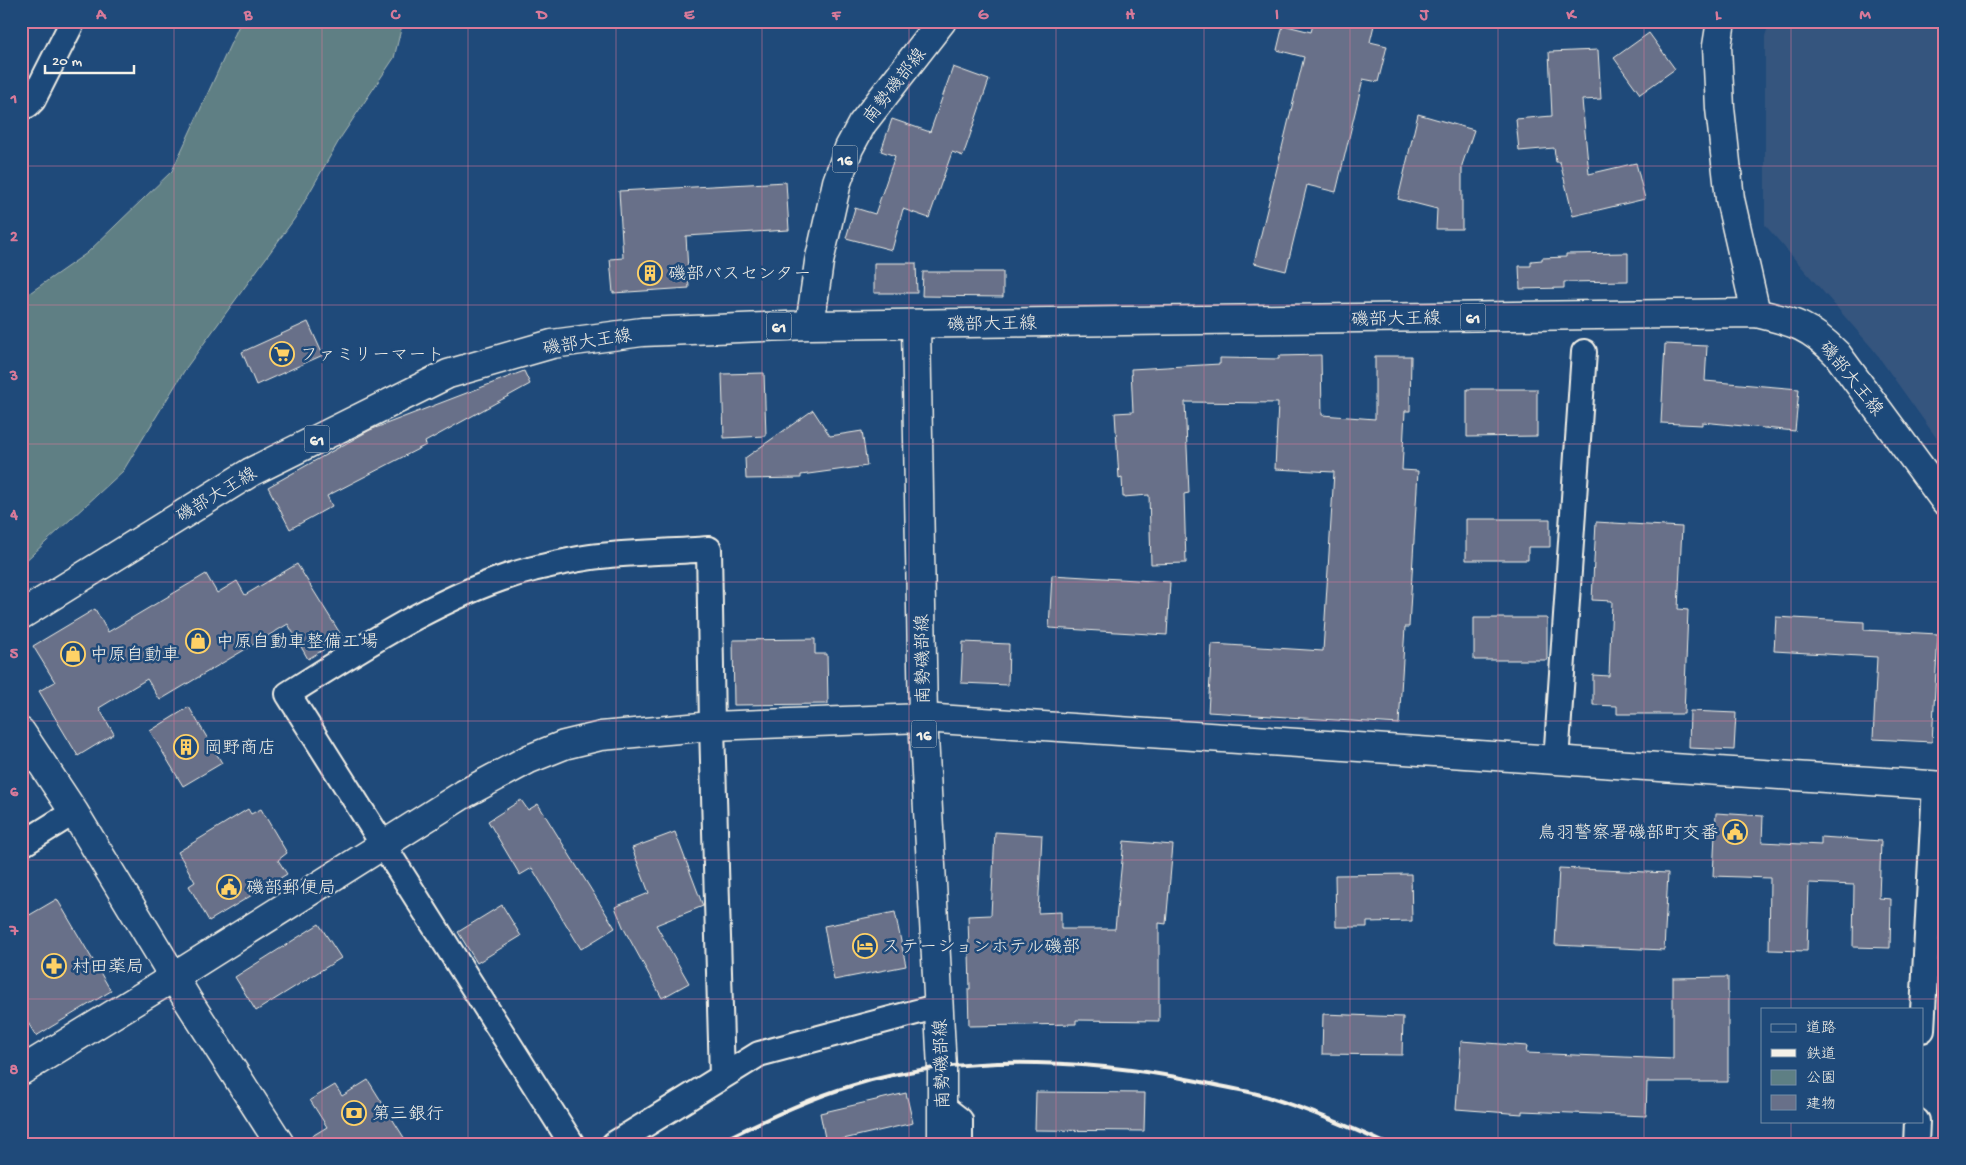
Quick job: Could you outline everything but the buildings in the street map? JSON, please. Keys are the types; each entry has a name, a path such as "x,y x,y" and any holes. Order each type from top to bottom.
{"main road":[{"name":"南勢磯部線","path":"810,325 819,262 837,182 849,148 862,124 942,21"},
{"path":"1720,21 1717,46 1720,108 1730,199 1756,313"},
{"name":"磯部大王線","path":"21,615 251,472 448,374 552,344 642,332 810,325 1756,313 1799,325 1811,331 1825,342 1837,354 1945,500"},
{"name":"南勢磯部線","path":"916,324 923,718 942,1068 942,1144"},
{"path":"21,1071 464,794 529,759 564,745 601,736 712,726 923,718 1940,785"},
{"path":"21,732 74,812 174,977 280,1144"}],"street":[{"path":"21,102 28,105 33,100 74,21"},
{"path":"1556,761 1584,352"},
{"path":"572,1144 382,846 288,694 360,649 476,588 532,569 599,556 709,550 722,1076"},
{"path":"1924,1008 1940,785"},
{"path":"21,845 74,812"},
{"path":"614,1144 759,1054 939,1006"},
{"path":"942,1106 960,1120 960,1144"},
{"path":"1916,1144 1918,1122"}],"shaded area":[{"path":"1770,21 1945,21 1945,450 1873,349 1765,225 1765,36"}],"green space":[{"path":"241,21 403,21 394,58 341,137 295,218 186,368 123,471 21,565 21,299 87,253 172,171"}],"railway":[{"path":"715,1144 801,1104 854,1085 897,1074 943,1067 1037,1063 1131,1070 1250,1092 1313,1113 1387,1144"}],"place":[{"name":"磯部バスセンター","path":"650,273"},
{"name":"ファミリーマート","path":"282,354"},
{"name":"中原自動車整備工場","path":"198,641"},
{"name":"中原自動車","path":"73,654"},
{"name":"岡野商店","path":"186,747"},
{"name":"鳥羽警察署磯部町交番","path":"1735,832"},
{"name":"磯部郵便局","path":"229,887"},
{"name":"ステーションホテル磯部","path":"865,946"},
{"name":"村田薬局","path":"54,966"},
{"name":"第三銀行","path":"354,1113"}]}
